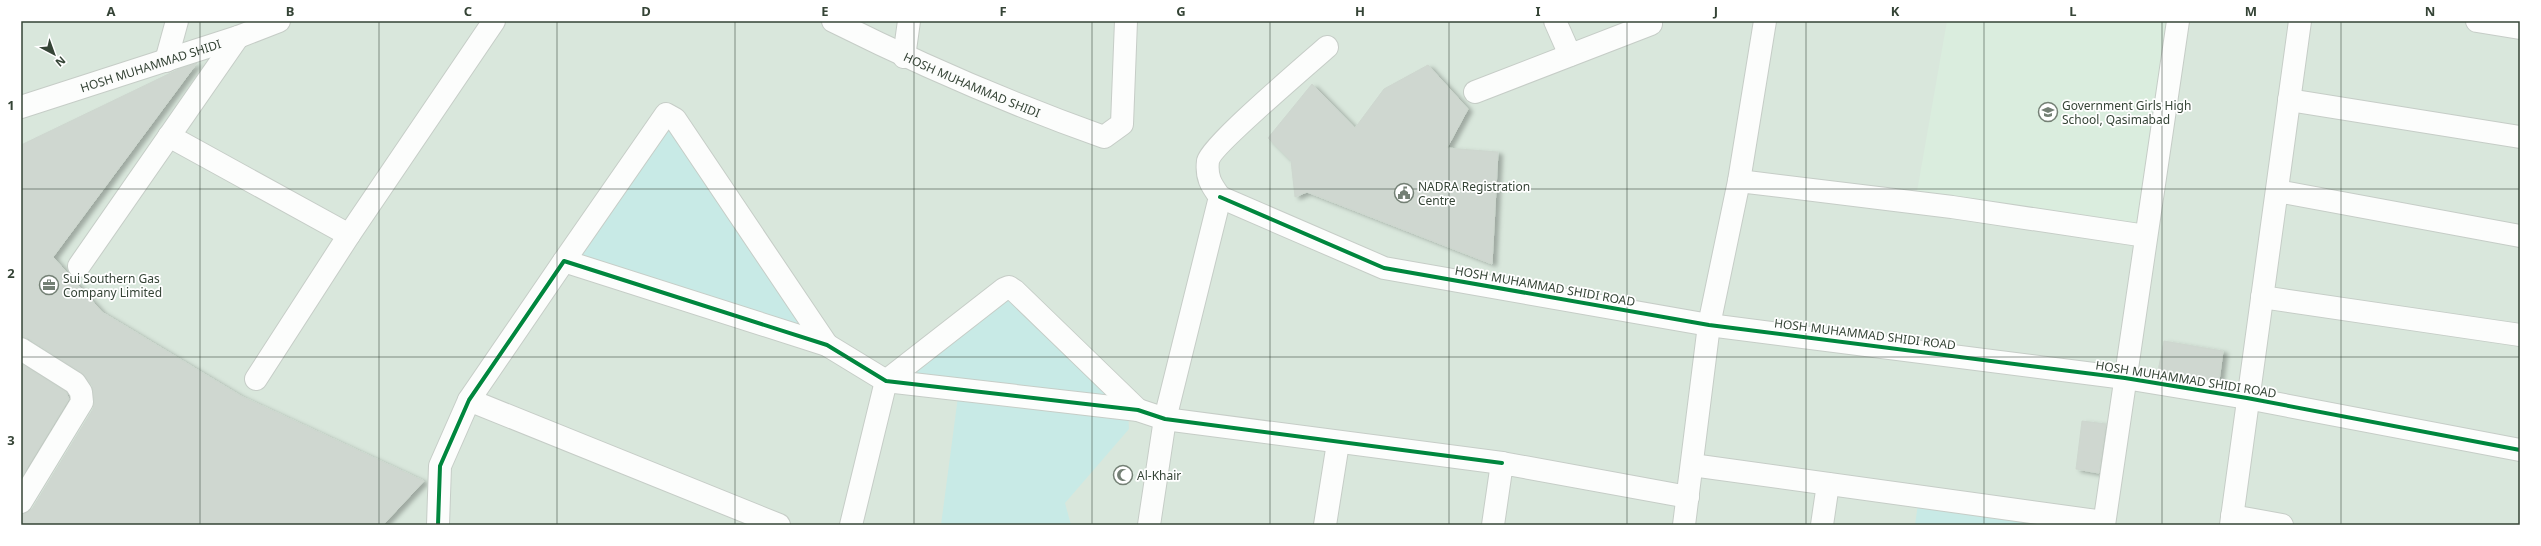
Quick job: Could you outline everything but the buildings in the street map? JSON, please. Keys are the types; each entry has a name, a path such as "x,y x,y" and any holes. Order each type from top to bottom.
{"street":[{"path":"166,61 177,21"},
{"name":"HOSH MUHAMMAD SHIDI","path":"21,107 238,37 278,21"},
{"path":"256,379 349,235 494,21"},
{"name":"HOSH MUHAMMAD SHIDI","path":"833,21 904,57 1036,113 1104,137 1113,132 1122,124 1126,21"},
{"path":"904,57 909,21"},
{"path":"1555,21 1570,55"},
{"path":"1684,525 1709,325 1739,181 1765,21"},
{"path":"1692,465 2104,524 2178,21"},
{"path":"2282,525 2232,521 2300,21"},
{"path":"2477,21 2516,25"},
{"path":"1476,92 1651,24"},
{"path":"79,266 238,37"},
{"path":"1149,525 1165,419 1220,197 1208,180 1208,160 1233,131 1327,48"},
{"path":"2289,100 2520,137"},
{"path":"438,525 440,466 469,400 666,114 675,119 827,345"},
{"path":"169,136 349,235"},
{"path":"1739,181 1952,207 2146,236"},
{"path":"2277,191 2520,236"},
{"name":"HOSH MUHAMMAD SHIDI ROAD","path":"1220,197 1384,268 1709,325 2125,378 2248,398 2520,450"},
{"path":"564,261 827,345 886,380 1138,410 1165,419 1338,443 1502,463 1688,497"},
{"path":"851,525 886,380 1004,289 1009,287 1138,410"},
{"path":"2262,297 2520,335"},
{"path":"21,349 75,383 81,392 82,402 21,502"},
{"path":"469,400 779,525"},
{"path":"1325,525 1338,443"},
{"path":"1493,525 1502,463"},
{"path":"1822,525 1828,484"}],"shaded area":[{"path":"21,21 2520,21 2520,525 21,525"},
{"name":"Government Girls High School, Qasimabad","path":"1947,21 2178,21 2146,236 1915,203"},
{"path":"666,114 827,345 564,261"},
{"path":"1004,289 1128,409 1129,429 1065,503 1071,525 941,525 959,389 886,381"},
{"path":"1919,497 2104,525 1915,525"}],"cycle path":[{"path":"1220,197 1384,268 1709,325 2125,378 2247,398 2520,450"},
{"path":"438,525 440,466 469,400 564,261 827,345 886,381 1138,410 1165,419 1502,463"}],"place":[{"name":"Government Girls High School, Qasimabad","path":"2048,112"},
{"name":"NADRA Registration Centre","path":"1404,193"},
{"name":"Sui Southern Gas Company Limited","path":"49,285"},
{"name":"Al-Khair","path":"1123,475"}]}
